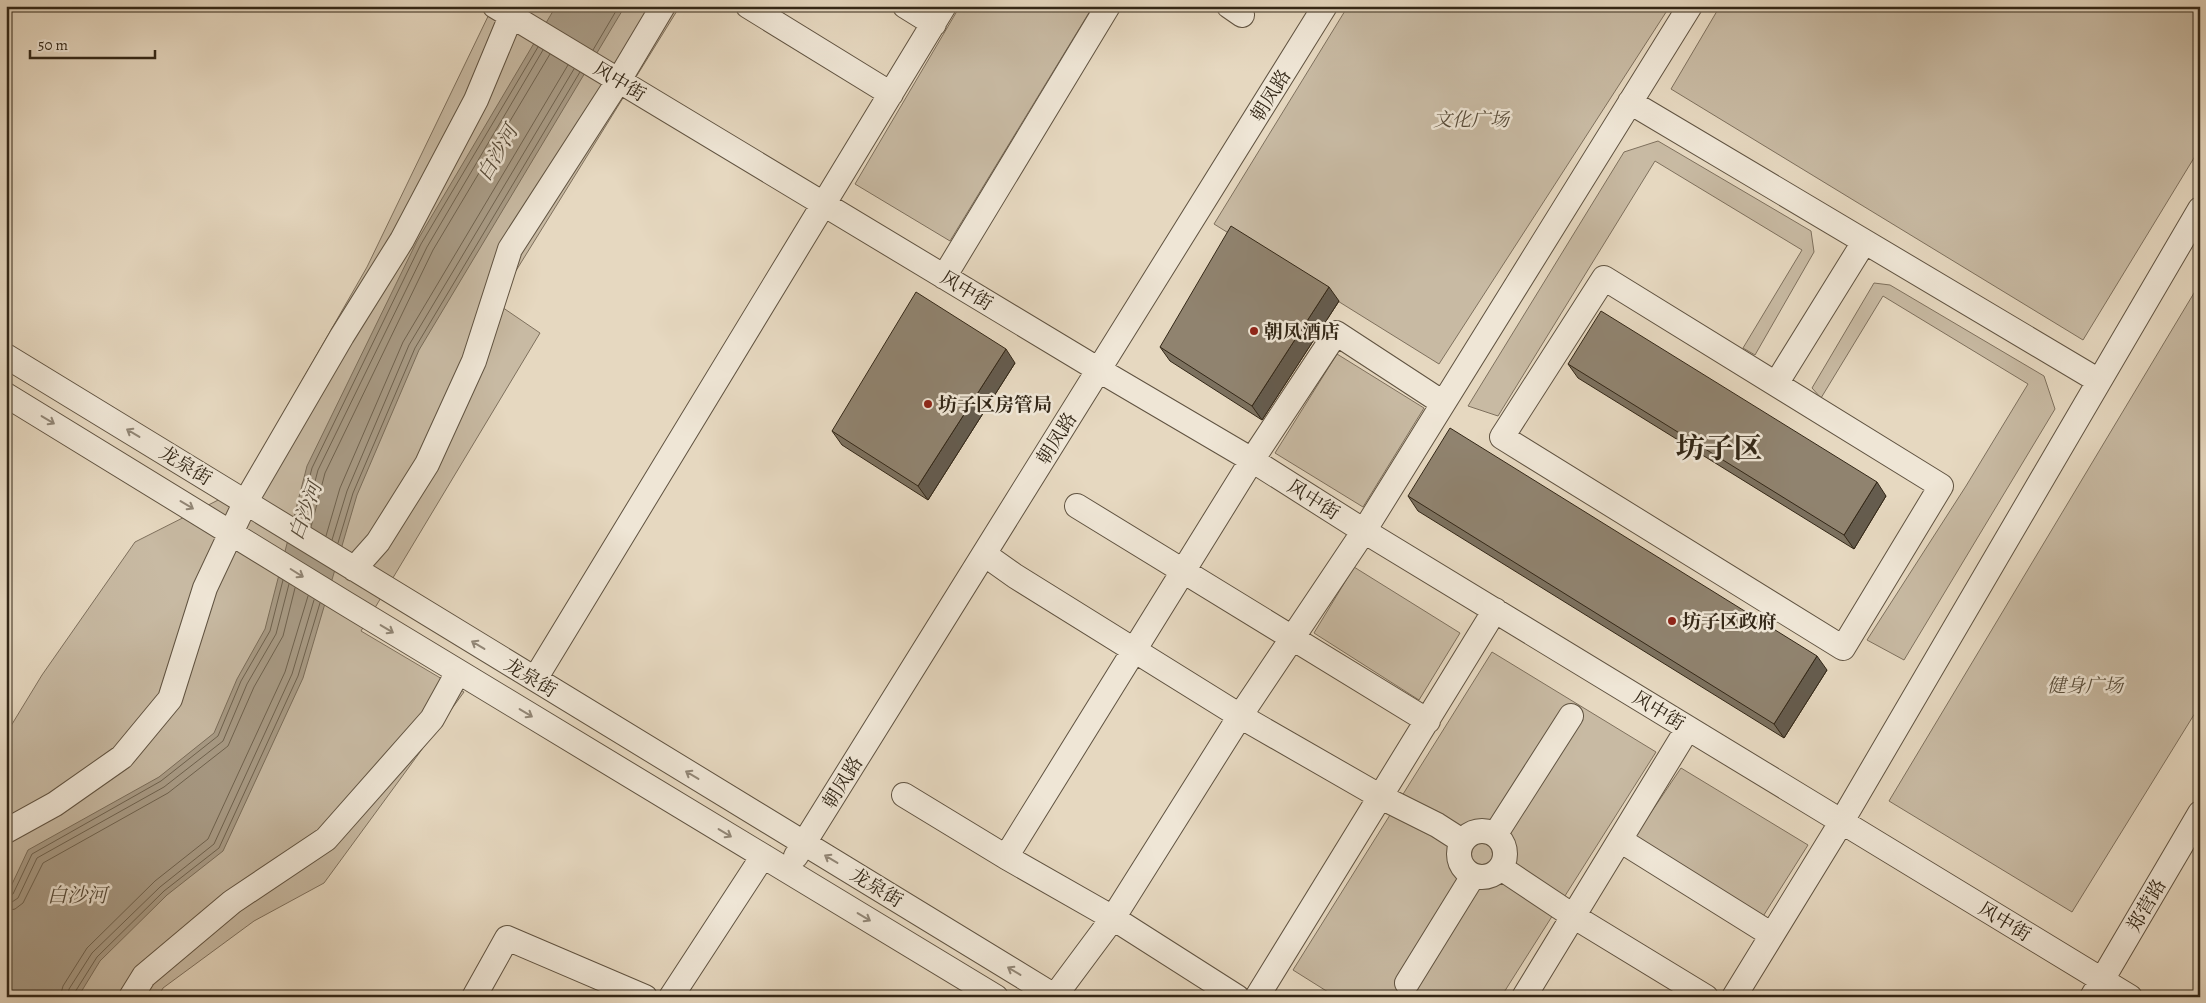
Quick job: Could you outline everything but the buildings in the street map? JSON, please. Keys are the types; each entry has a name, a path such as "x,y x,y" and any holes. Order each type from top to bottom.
{"street":[{"path":"353,568 378,542 427,464 474,361 510,249 663,6"},
{"path":"748,6 892,94"},
{"path":"535,679 939,15 905,6"},
{"path":"944,277 1108,6"},
{"name":"朝凤路","path":"787,871 1325,6"},
{"path":"1055,996 1113,918 1240,716 1364,531 1690,6"},
{"path":"6,831 55,804 122,756 170,699 205,588 231,532 255,507 342,336 402,240 476,100 510,12"},
{"name":"风中街","path":"510,12 944,277 1252,460 1364,531 1842,821 2097,988 2130,997"},
{"path":"1630,102 2099,382"},
{"path":"1734,997 1842,821 2200,209"},
{"path":"1776,384 1864,242"},
{"path":"1604,278 1776,384 1941,486 1843,648 1502,437 1604,278"},
{"path":"1006,856 1252,460 1336,333 1443,403"},
{"name":"龙泉街","path":"6,356 1055,996"},
{"name":"龙泉街","path":"6,395 458,672 996,997"},
{"path":"1078,506 1428,721"},
{"path":"984,554 1015,576 1240,716 1381,797 1437,825 1462,841"},
{"path":"1257,997 1495,610"},
{"path":"131,997 144,976 232,902 326,839 432,719 458,672"},
{"path":"1495,835 1571,716"},
{"path":"1524,997 1688,728"},
{"path":"904,794 1113,918 1238,997"},
{"name":"郑营路","path":"2097,988 2200,812"},
{"path":"1474,832 1488,832 1495,835 1504,847 1505,854 1501,868 1488,877 1473,876 1467,872 1459,861 1458,854 1462,841 1474,832"},
{"path":"1620,840 1772,935"},
{"path":"671,997 764,856"},
{"path":"1501,868 1573,916 1706,997"},
{"path":"1407,983 1473,876"},
{"path":"474,997 506,938 645,997"}],"green space":[{"path":"493,6 680,6 496,303 540,333 361,631 464,692 324,883 254,921 163,988 158,997 6,997 6,734 42,675 135,542 240,489 367,267"},
{"path":"960,6 1093,6 950,241 855,184"},
{"name":"文化广场","path":"1348,6 1670,6 1439,364 1214,224"},
{"path":"1720,6 2200,6 2200,148 2083,340 1671,89"},
{"path":"1658,141 1811,231 1814,252 1755,355 1743,348 1802,250 1655,161 1498,416 1468,406 1624,152"},
{"path":"1874,283 1890,285 2044,376 2055,409 1904,660 1867,640 1966,486 2028,384 1883,296 1821,398 1812,388"},
{"name":"健身广场","path":"2200,283 2200,705 2072,912 1889,801"},
{"path":"1337,354 1424,408 1363,507 1275,453"},
{"path":"1354,567 1460,633 1419,700 1314,633"},
{"path":"1492,652 1656,752 1501,997 1336,997 1293,970"},
{"path":"1681,768 1808,845 1762,918 1633,839"}],"water":[{"name":"白沙河","path":"556,6 625,6 419,350 357,495 303,678 223,851 167,895 100,961 78,997 6,997 6,897 28,850 159,777 214,733 237,679 265,629 307,466 417,241"}],"place":[{"name":"朝凤酒店","path":"1254,331"},
{"name":"坊子区房管局","path":"928,404"},
{"name":"坊子区政府","path":"1672,621"}],"district":[{"name":"坊子区","path":"1719,448"}]}
